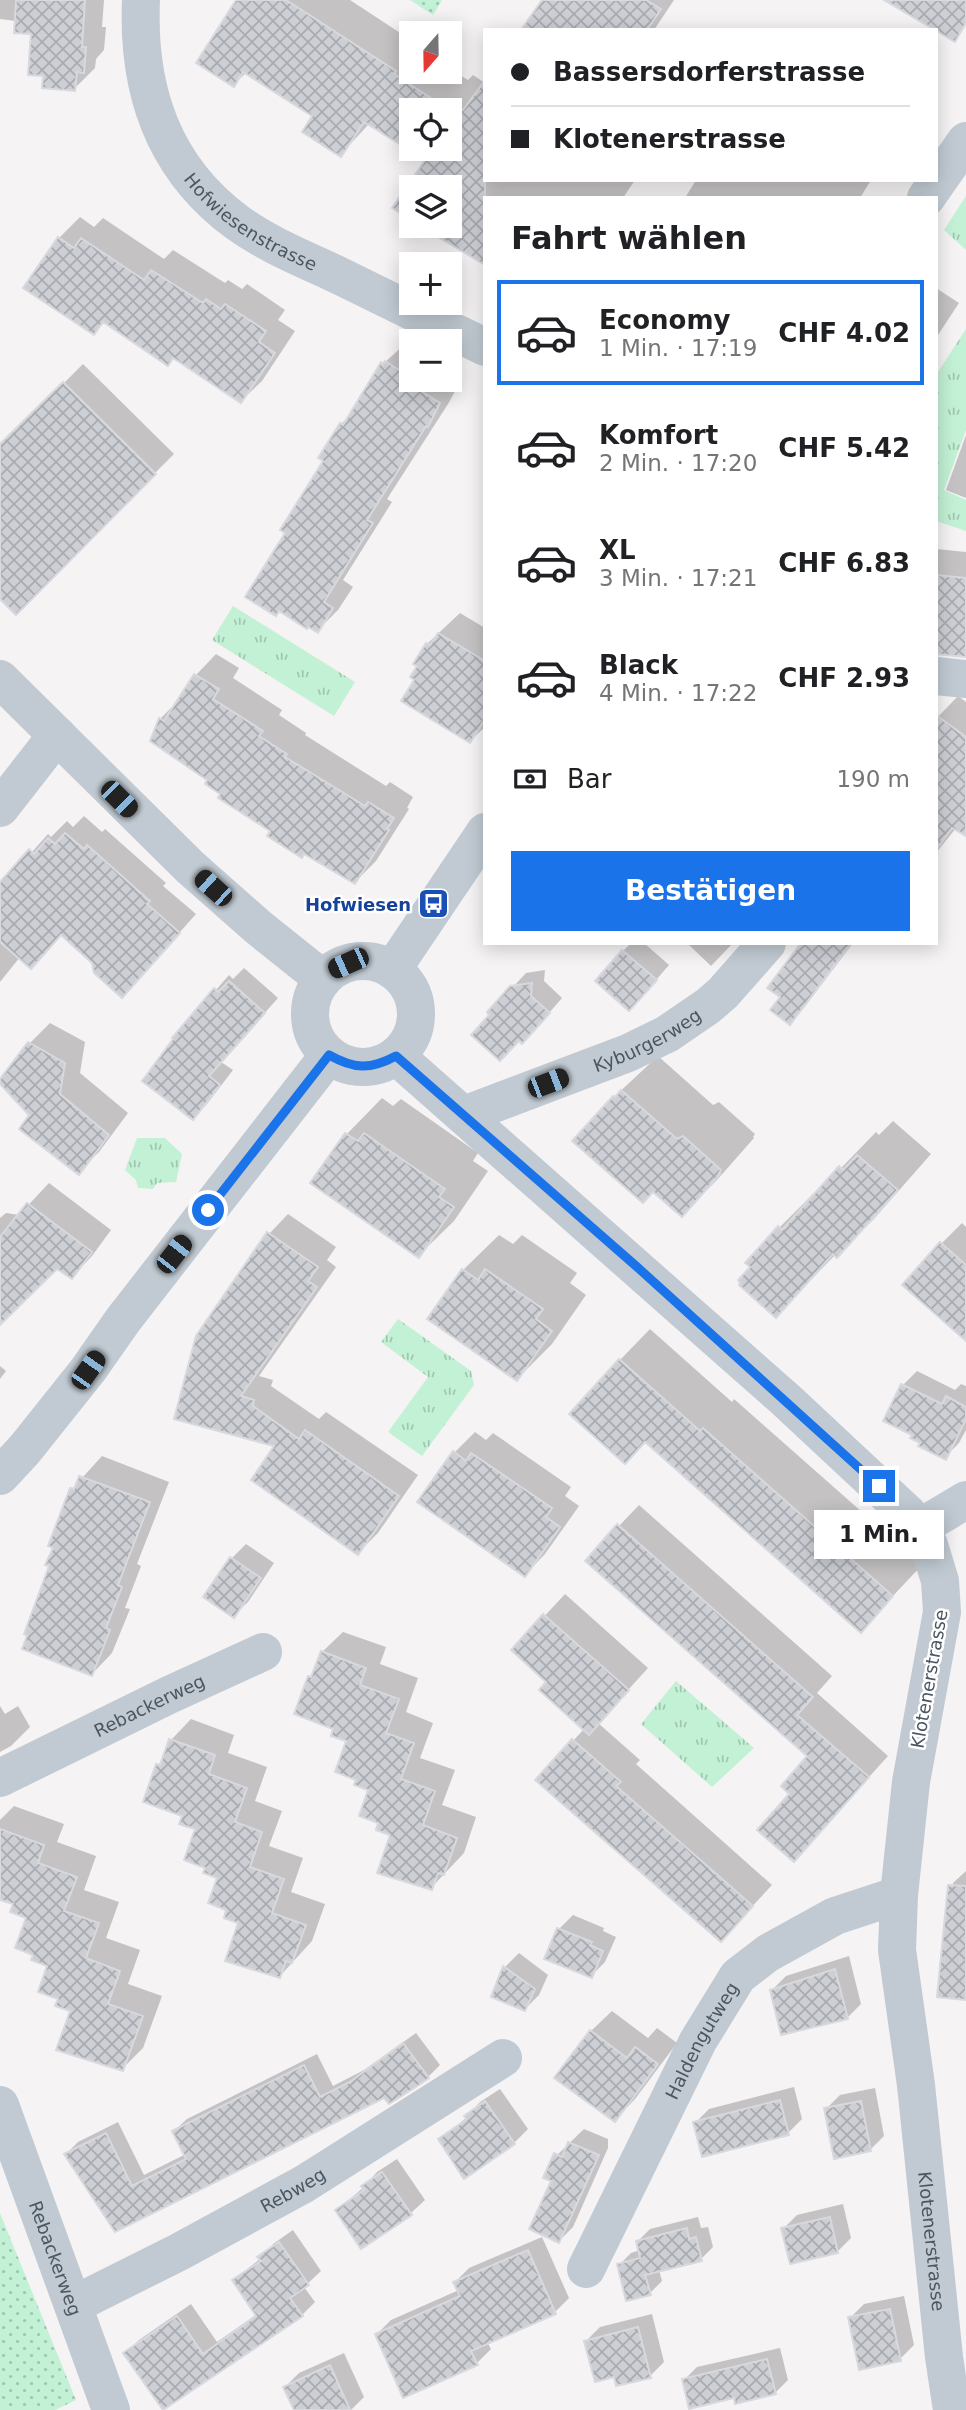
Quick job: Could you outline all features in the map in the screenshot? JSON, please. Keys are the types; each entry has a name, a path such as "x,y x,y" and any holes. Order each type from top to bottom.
{"street":[{"name":"Hofwiesenstrasse","path":"141,0 143,72 157,118 183,166 215,204 238,223 274,245 483,346"},
{"path":"938,181 966,141"},
{"path":"0,679 190,867 323,979"},
{"path":"0,808 57,735"},
{"path":"392,970 483,835"},
{"name":"Kyburgerweg","path":"464,1115 628,1053 667,1034 723,993 764,945"},
{"path":"356,962 378,963 392,970 404,980 413,995 416,1011 414,1028 407,1043 396,1056 380,1064 362,1067 345,1064 329,1055 318,1042 311,1027 310,1010 314,993 323,979 334,969 356,962"},
{"path":"0,1476 88,1370 123,1320 329,1055"},
{"name":"Klotenerstrasse","path":"396,1056 786,1400 895,1501 919,1528 929,1545 939,1576 942,1612 911,1782 899,1895 897,1950 916,2085 944,2357 952,2410"},
{"path":"919,1528 966,1500"},
{"name":"Rebackerweg","path":"0,1778 169,1695 263,1653"},
{"name":"Haldengutweg","path":"586,2269 698,2041 738,1976 768,1953 835,1916 899,1895"},
{"name":"Rebweg","path":"73,2305 183,2250 304,2184 503,2058"},
{"name":"Rebackerweg","path":"0,2105 111,2410"}],"green space":[{"path":"410,0 442,0 433,15"},
{"path":"966,196 966,250 944,230"},
{"path":"966,329 966,430 944,490 966,500 966,531 938,522 938,372"},
{"path":"233,606 355,682 334,716 212,640"},
{"path":"137,1138 165,1138 182,1154 176,1182 157,1183 153,1189 138,1188 136,1180 125,1170"},
{"path":"398,1319 471,1371 474,1385 422,1456 388,1432 428,1377 381,1342"},
{"path":"676,1681 754,1748 712,1787 641,1724"},
{"path":"0,2213 76,2400 55,2410 0,2410"}],"building":[{"path":"16,0 85,0 82,47 86,47 84,73 77,72 75,91 42,88 43,76 28,75 31,34 14,33"},
{"path":"236,0 286,0 396,71 394,74 399,77 399,84 409,84 431,98 399,98 399,144 364,122 341,157 302,132 312,116 243,72 234,87 196,63"},
{"path":"542,0 646,0 661,9 648,28 522,28"},
{"path":"884,0 966,0 966,23 955,42 938,32 938,28 931,28"},
{"path":"483,83 483,264 440,238 462,238 462,175 415,175 424,161 462,161 462,109"},
{"path":"399,198 399,212 392,208"},
{"path":"58,237 74,248 81,238 144,280 151,270 203,303 206,299 221,309 225,304 266,331 259,342 275,353 241,403 173,358 168,366 103,322 94,335 23,288"},
{"path":"385,361 399,370 399,392 423,392 440,403 428,427 426,426 367,520 373,523 324,602 333,608 318,633 279,611 276,616 245,597 285,533 280,530 323,461 318,458 340,423 343,425 381,362 383,364"},
{"path":"63,382 156,474 16,615 0,599 0,444"},
{"path":"938,575 966,578 966,657 938,654"},
{"path":"438,633 483,660 483,722 470,743 401,701 414,680 410,677 417,666 413,664 426,643 430,645"},
{"path":"194,674 219,689 213,699 263,731 259,736 287,754 285,757 365,806 368,802 394,818 355,884 304,854 302,858 267,836 270,831 218,798 220,794 205,784 207,780 150,741 159,718 164,721"},
{"path":"938,716 966,737 966,836 952,828 938,847"},
{"path":"65,833 84,849 87,845 150,901 147,904 180,933 122,998 94,973 92,963 61,935 31,969 0,942 0,882 29,849 34,854 48,838 55,844"},
{"path":"799,945 850,945 790,1025 770,1010 780,997 767,988"},
{"path":"622,950 657,980 629,1011 595,981"},
{"path":"229,981 265,1013 209,1076 220,1085 193,1120 142,1081 172,1038 214,988 218,992"},
{"path":"532,983 531,996 550,1013 522,1044 519,1041 500,1061 471,1035 510,986"},
{"path":"28,1042 65,1063 60,1094 109,1135 79,1175 19,1129 29,1115 0,1084 0,1079"},
{"path":"621,1090 677,1139 683,1136 721,1170 682,1217 653,1192 643,1203 572,1141"},
{"path":"345,1133 358,1141 364,1133 445,1189 439,1197 454,1207 419,1258 310,1183"},
{"path":"857,1155 898,1190 837,1258 833,1254 776,1318 739,1285 738,1280 750,1267 745,1263 778,1226 782,1230 839,1166 843,1170"},
{"path":"27,1203 92,1252 72,1279 57,1269 0,1325 0,1237"},
{"path":"267,1232 318,1267 308,1281 317,1287 241,1396 254,1400 253,1406 299,1439 305,1430 399,1496 358,1555 251,1480 274,1446 174,1419 196,1336"},
{"path":"940,1242 966,1265 966,1341 902,1285"},
{"path":"462,1269 478,1280 485,1269 543,1309 536,1319 552,1331 517,1381 427,1319"},
{"path":"619,1359 700,1431 703,1428 893,1596 861,1633 645,1442 625,1464 569,1414"},
{"path":"901,1384 942,1404 946,1396 966,1407 966,1419 946,1460 918,1446 920,1443 910,1438 912,1435 883,1421"},
{"path":"453,1451 466,1461 471,1453 552,1508 546,1517 560,1527 525,1577 417,1502"},
{"path":"79,1476 150,1502 118,1585 122,1587 106,1628 110,1630 92,1676 22,1649 27,1636 24,1634 49,1566 45,1565 53,1548 48,1546 70,1488 74,1489"},
{"path":"617,1524 813,1697 797,1715 869,1777 794,1862 757,1830 789,1794 781,1786 807,1756 585,1561"},
{"path":"230,1557 261,1578 234,1618 203,1597"},
{"path":"543,1614 629,1690 589,1735 539,1690 546,1682 511,1650"},
{"path":"321,1651 366,1668 360,1685 399,1699 386,1733 414,1743 401,1779 435,1791 423,1825 457,1838 444,1875 438,1873 432,1890 377,1873 390,1835 376,1830 378,1823 359,1816 368,1790 354,1785 356,1780 335,1772 346,1741 331,1736 333,1729 294,1714 308,1676 311,1677"},
{"path":"169,1739 215,1755 209,1774 247,1788 235,1822 262,1832 250,1867 284,1879 272,1913 306,1925 292,1963 286,1961 280,1978 225,1961 238,1923 224,1918 226,1910 208,1903 217,1878 203,1873 205,1868 184,1860 195,1829 179,1824 182,1816 143,1802 156,1764 160,1765"},
{"path":"572,1739 621,1782 616,1786 753,1906 721,1942 535,1780"},
{"path":"0,1829 44,1845 38,1863 77,1877 64,1911 99,1923 86,1958 120,1971 108,2004 143,2016 123,2071 56,2050 70,2011 55,2006 58,1999 38,1992 47,1966 31,1960 33,1955 15,1948 26,1918 10,1912 13,1904 0,1900"},
{"path":"948,1885 966,1886 966,2000 937,1997"},
{"path":"557,1928 592,1942 590,1945 603,1951 592,1978 544,1959"},
{"path":"503,1966 535,1989 525,2011 491,1997"},
{"path":"835,1969 848,2019 781,2035 770,1990"},
{"path":"590,2030 627,2058 635,2047 658,2064 615,2122 554,2078"},
{"path":"403,2043 429,2078 419,2085 389,2104 384,2098 115,2232 64,2154 106,2133 132,2186 186,2159 172,2131 304,2065 320,2097 350,2082"},
{"path":"780,2100 789,2135 702,2157 693,2122"},
{"path":"485,2101 515,2144 464,2179 438,2139 467,2119 464,2116"},
{"path":"861,2101 871,2151 834,2159 824,2108"},
{"path":"568,2142 599,2155 559,2243 529,2229 551,2181 543,2178 554,2153 562,2157"},
{"path":"382,2172 412,2215 361,2249 335,2210 364,2190 361,2186"},
{"path":"830,2217 838,2253 790,2264 781,2228"},
{"path":"687,2228 689,2239 696,2237 702,2261 645,2275 651,2295 626,2301 617,2264 640,2258 636,2241"},
{"path":"279,2242 309,2285 290,2298 303,2316 163,2410 123,2353 177,2316 203,2354 256,2316 232,2280 261,2261 257,2257"},
{"path":"528,2250 556,2314 471,2351 478,2365 403,2398 375,2334 460,2296 453,2282"},
{"path":"890,2309 901,2361 859,2370 848,2317"},
{"path":"638,2327 651,2378 616,2386 614,2377 595,2382 584,2341"},
{"path":"767,2359 776,2394 735,2404 734,2398 689,2409 682,2379"},
{"path":"330,2365 350,2410 294,2410 283,2387"}],"place":[{"name":"Hofwiesen","path":"434,904"}],"route":[{"path":"208,1210 329,1055 345,1064 362,1067 380,1064 396,1056 636,1266 879,1486"}]}
